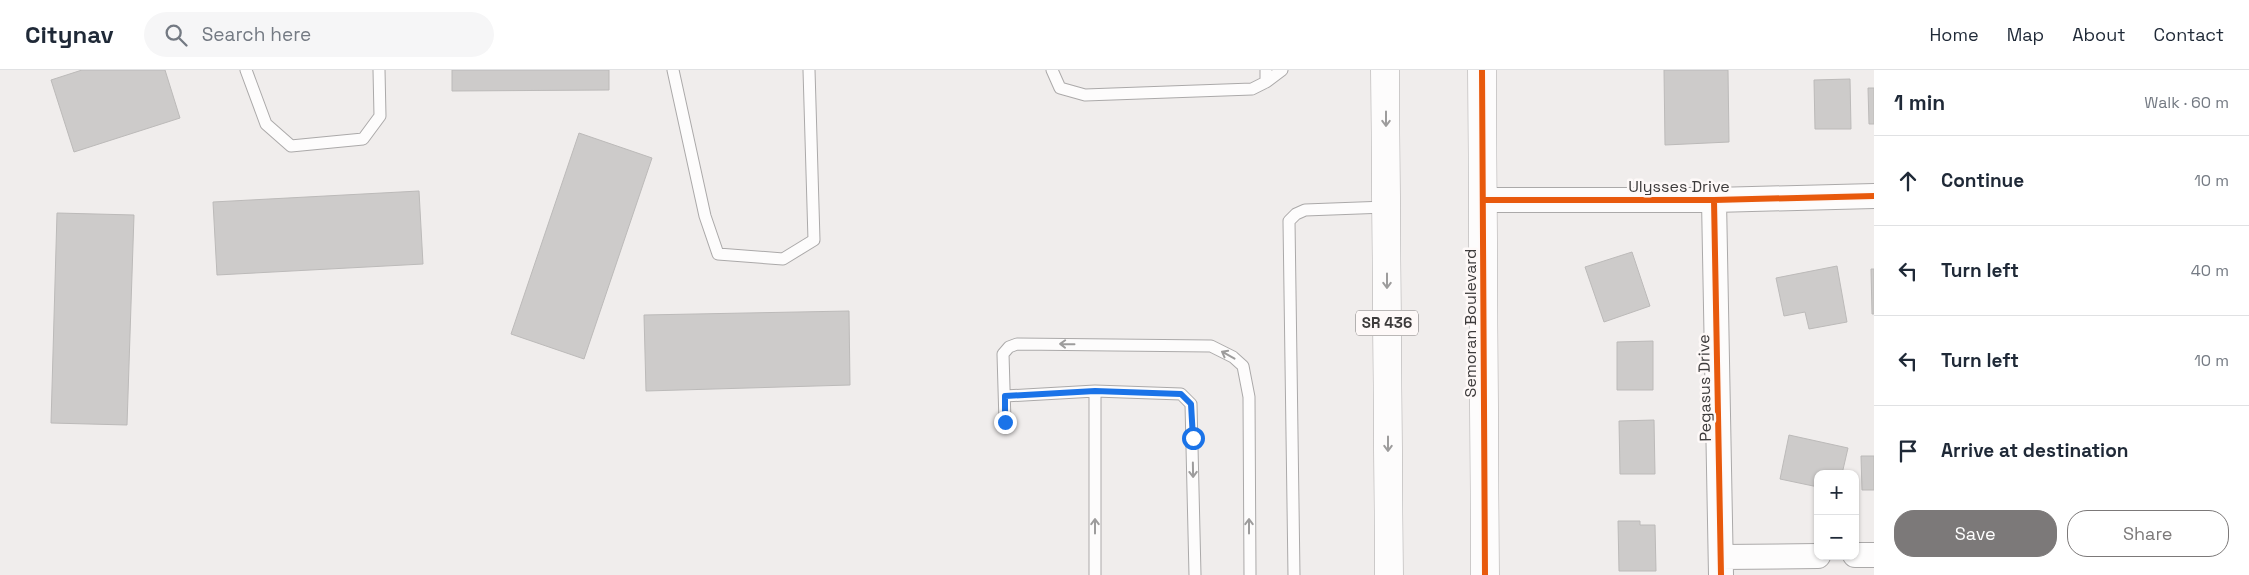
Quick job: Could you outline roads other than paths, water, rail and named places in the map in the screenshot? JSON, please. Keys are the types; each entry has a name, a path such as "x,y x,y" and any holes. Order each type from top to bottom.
{"main road":[{"name":"SR 436","path":"1386,70 1389,575"},
{"name":"Semoran Boulevard","path":"1482,70 1485,575"}],"street":[{"name":"Ulysses Drive","path":"1483,200 1714,200 1874,196"},
{"name":"Pegasus Drive","path":"1714,200 1721,566"},
{"path":"1859,555 1874,555"},
{"path":"1721,566 1814,556"}],"lane":[{"path":"246,70 266,124 291,146 363,139 380,116 379,70"},
{"path":"673,70 705,216 718,254 783,259 814,240 808,70"},
{"path":"1052,70 1060,88 1085,95 1252,89 1266,82 1282,70"},
{"path":"1266,70 1266,82"},
{"path":"1294,575 1289,221 1296,214 1305,210 1386,207"},
{"path":"1005,422 1003,354 1009,347 1017,344 1211,346 1233,357 1243,366 1249,397 1250,575"},
{"path":"1005,396 1095,391 1181,394 1191,404 1195,575"},
{"path":"1095,391 1095,575"}]}
